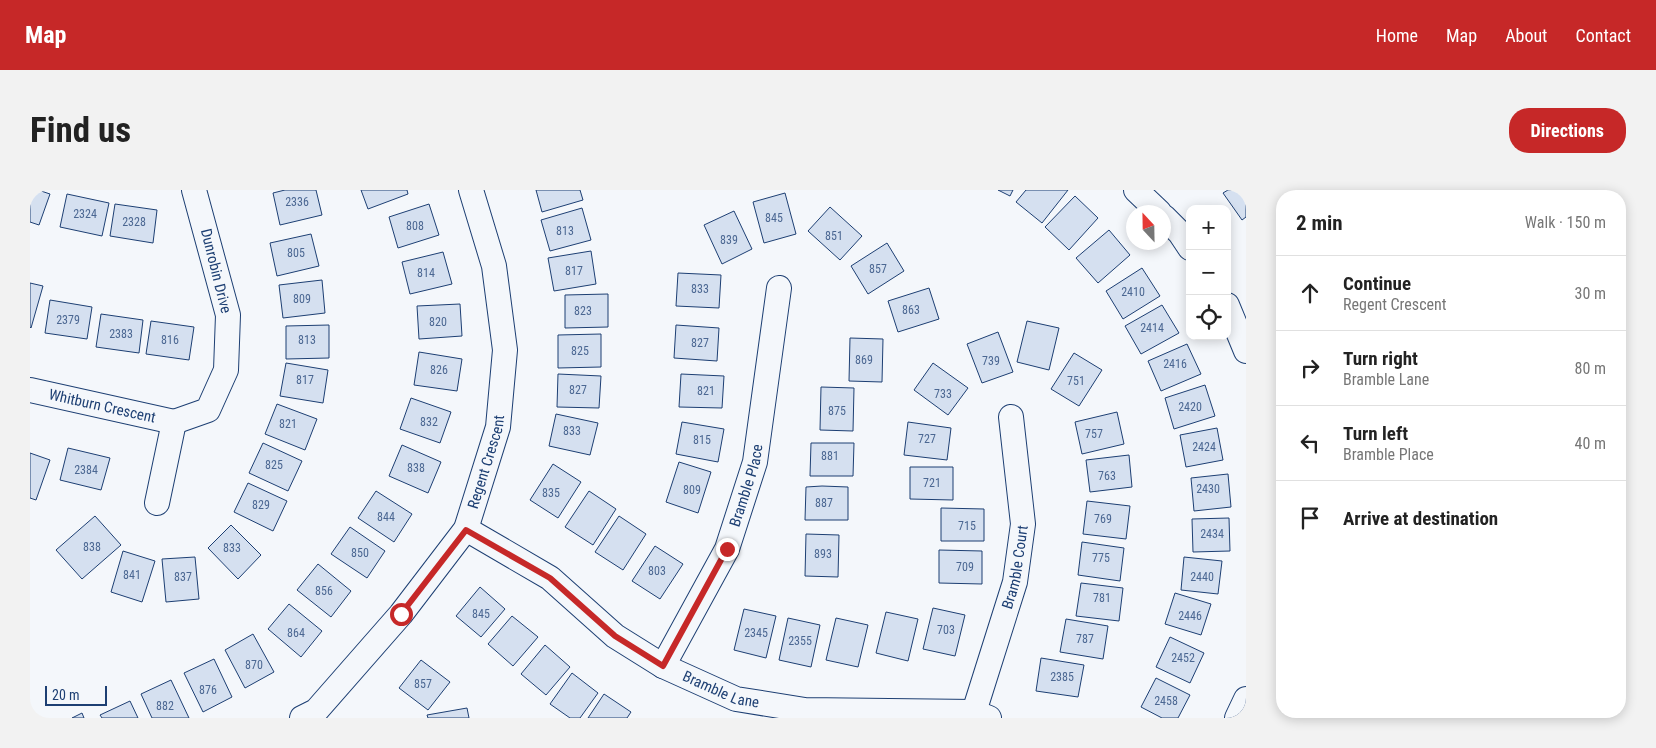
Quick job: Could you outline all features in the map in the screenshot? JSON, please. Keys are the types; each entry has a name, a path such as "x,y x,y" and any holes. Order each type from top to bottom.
{"street":[{"name":"Dunrobin Drive","path":"174,422 208,410 226,370 228,315 194,190"},
{"name":"Regent Crescent","path":"313,716 401,614 466,530 498,427 505,350 494,266 471,190"},
{"path":"1136,190 1152,205"},
{"path":"1171,224 1186,242"},
{"name":"Bramble Place","path":"663,666 727,549 755,462 779,288"},
{"path":"1231,315 1246,352"},
{"name":"Whitburn Crescent","path":"30,390 174,422"},
{"name":"Bramble Court","path":"981,715 1015,582 1023,524 1011,417"},
{"path":"157,503 174,422"},
{"name":"Bramble Lane","path":"466,530 550,578 615,636 663,666 736,700 799,709 981,715"},
{"path":"1237,718 1246,699"}],"building":[{"path":"30,190 38,190 50,194 39,225 30,222"},
{"path":"285,190 316,190 322,215 280,225 273,193"},
{"path":"361,190 407,190 408,194 368,209"},
{"path":"536,190 580,190 583,200 542,212"},
{"path":"998,190 1013,190 1010,196"},
{"path":"1026,190 1068,190 1042,223 1016,202"},
{"path":"1228,190 1246,190 1246,217 1242,220 1223,193"},
{"path":"785,193 796,234 764,243 753,202"},
{"path":"67,194 109,203 102,236 60,227"},
{"path":"1075,196 1098,218 1069,250 1045,227"},
{"path":"115,204 157,210 153,243 110,236"},
{"path":"429,204 439,235 398,248 389,217"},
{"path":"830,207 862,236 840,260 808,231"},
{"path":"582,208 591,240 550,251 541,220"},
{"path":"734,211 752,249 722,264 704,225"},
{"path":"1109,230 1130,255 1098,283 1076,258"},
{"path":"311,234 319,266 277,276 270,243"},
{"path":"887,243 904,271 868,294 851,266"},
{"path":"591,251 596,284 554,291 548,258"},
{"path":"443,252 452,284 410,294 402,262"},
{"path":"1142,268 1160,296 1123,319 1106,291"},
{"path":"678,273 721,275 719,308 676,306"},
{"path":"322,280 325,313 283,318 279,285"},
{"path":"30,283 43,286 31,328 30,327"},
{"path":"929,288 939,319 898,332 888,301"},
{"path":"608,294 608,327 565,328 565,295"},
{"path":"50,300 92,307 87,339 45,333"},
{"path":"460,304 462,336 419,339 417,306"},
{"path":"1162,305 1179,333 1141,354 1125,326"},
{"path":"101,314 143,320 139,353 96,347"},
{"path":"151,321 194,327 189,360 146,354"},
{"path":"1027,321 1059,328 1049,370 1017,362"},
{"path":"329,325 329,358 286,359 286,326"},
{"path":"676,325 719,328 717,361 674,358"},
{"path":"998,332 1013,372 982,383 967,344"},
{"path":"601,334 601,367 558,368 558,335"},
{"path":"850,338 883,339 882,382 849,381"},
{"path":"1187,344 1201,374 1161,391 1148,361"},
{"path":"419,352 462,359 457,391 414,385"},
{"path":"1074,353 1102,370 1079,406 1051,389"},
{"path":"286,363 328,370 323,403 280,396"},
{"path":"933,363 968,388 948,415 914,390"},
{"path":"558,374 601,376 599,408 557,407"},
{"path":"681,374 724,376 722,408 679,407"},
{"path":"1205,385 1215,416 1174,429 1165,398"},
{"path":"821,387 854,388 853,431 820,430"},
{"path":"411,398 451,412 440,443 400,429"},
{"path":"277,404 317,419 305,450 265,434"},
{"path":"1117,412 1124,444 1082,454 1075,422"},
{"path":"556,414 598,423 590,455 549,446"},
{"path":"682,422 724,429 718,462 676,454"},
{"path":"908,422 951,428 947,460 904,455"},
{"path":"1217,428 1223,460 1186,467 1180,435"},
{"path":"263,443 302,461 288,491 249,473"},
{"path":"811,443 854,443 853,476 810,476"},
{"path":"402,445 441,462 428,493 389,476"},
{"path":"68,448 110,458 101,490 60,480"},
{"path":"30,453 50,460 36,500 30,498"},
{"path":"1129,455 1132,487 1090,492 1086,460"},
{"path":"679,462 711,472 698,513 666,502"},
{"path":"553,464 581,482 558,518 530,500"},
{"path":"910,467 953,467 953,500 910,499"},
{"path":"1228,474 1231,507 1194,511 1191,478"},
{"path":"248,483 287,501 273,531 234,512"},
{"path":"806,487 848,487 848,520 805,520"},
{"path":"376,491 412,514 394,542 358,518"},
{"path":"589,491 616,509 593,545 565,527"},
{"path":"1087,501 1130,506 1126,539 1083,534"},
{"path":"941,508 984,509 984,541 941,541"},
{"path":"95,516 121,545 82,579 56,550"},
{"path":"619,516 646,534 623,570 595,552"},
{"path":"1229,518 1230,551 1193,552 1192,519"},
{"path":"231,525 261,555 238,579 208,548"},
{"path":"350,527 385,551 367,578 331,554"},
{"path":"806,534 839,535 838,577 805,576"},
{"path":"1082,542 1124,548 1120,581 1078,575"},
{"path":"655,546 683,564 660,599 632,581"},
{"path":"939,550 982,551 982,584 939,583"},
{"path":"123,551 155,561 142,602 111,592"},
{"path":"195,557 199,599 166,602 162,559"},
{"path":"1184,557 1222,561 1218,594 1181,590"},
{"path":"318,564 351,591 331,617 297,590"},
{"path":"1081,583 1123,588 1119,621 1076,616"},
{"path":"480,587 505,609 481,637 456,616"},
{"path":"1175,593 1211,604 1201,635 1165,624"},
{"path":"289,604 322,631 301,657 268,629"},
{"path":"933,608 965,615 955,656 923,649"},
{"path":"744,609 776,616 766,658 734,650"},
{"path":"886,612 918,619 908,661 876,653"},
{"path":"512,616 538,637 513,666 488,644"},
{"path":"788,618 820,625 811,667 779,660"},
{"path":"836,618 868,625 858,667 826,660"},
{"path":"1066,619 1108,626 1103,659 1060,652"},
{"path":"253,634 274,672 245,688 225,650"},
{"path":"1170,637 1204,653 1190,683 1156,667"},
{"path":"545,645 570,667 546,695 521,674"},
{"path":"1041,658 1084,665 1078,697 1036,691"},
{"path":"214,659 232,697 203,712 184,673"},
{"path":"421,660 450,682 428,710 399,688"},
{"path":"572,673 598,693 580,718 570,718 550,704"},
{"path":"1156,678 1190,695 1178,718 1162,718 1141,707"},
{"path":"171,680 189,718 152,718 141,694"},
{"path":"604,694 631,712 627,718 588,718"},
{"path":"130,701 138,718 102,718 100,715"},
{"path":"467,708 469,718 428,718 427,715"},
{"path":"82,713 84,718 72,718"}],"route":[{"path":"401,614 466,530 550,578 615,636 663,666 727,549"}]}
